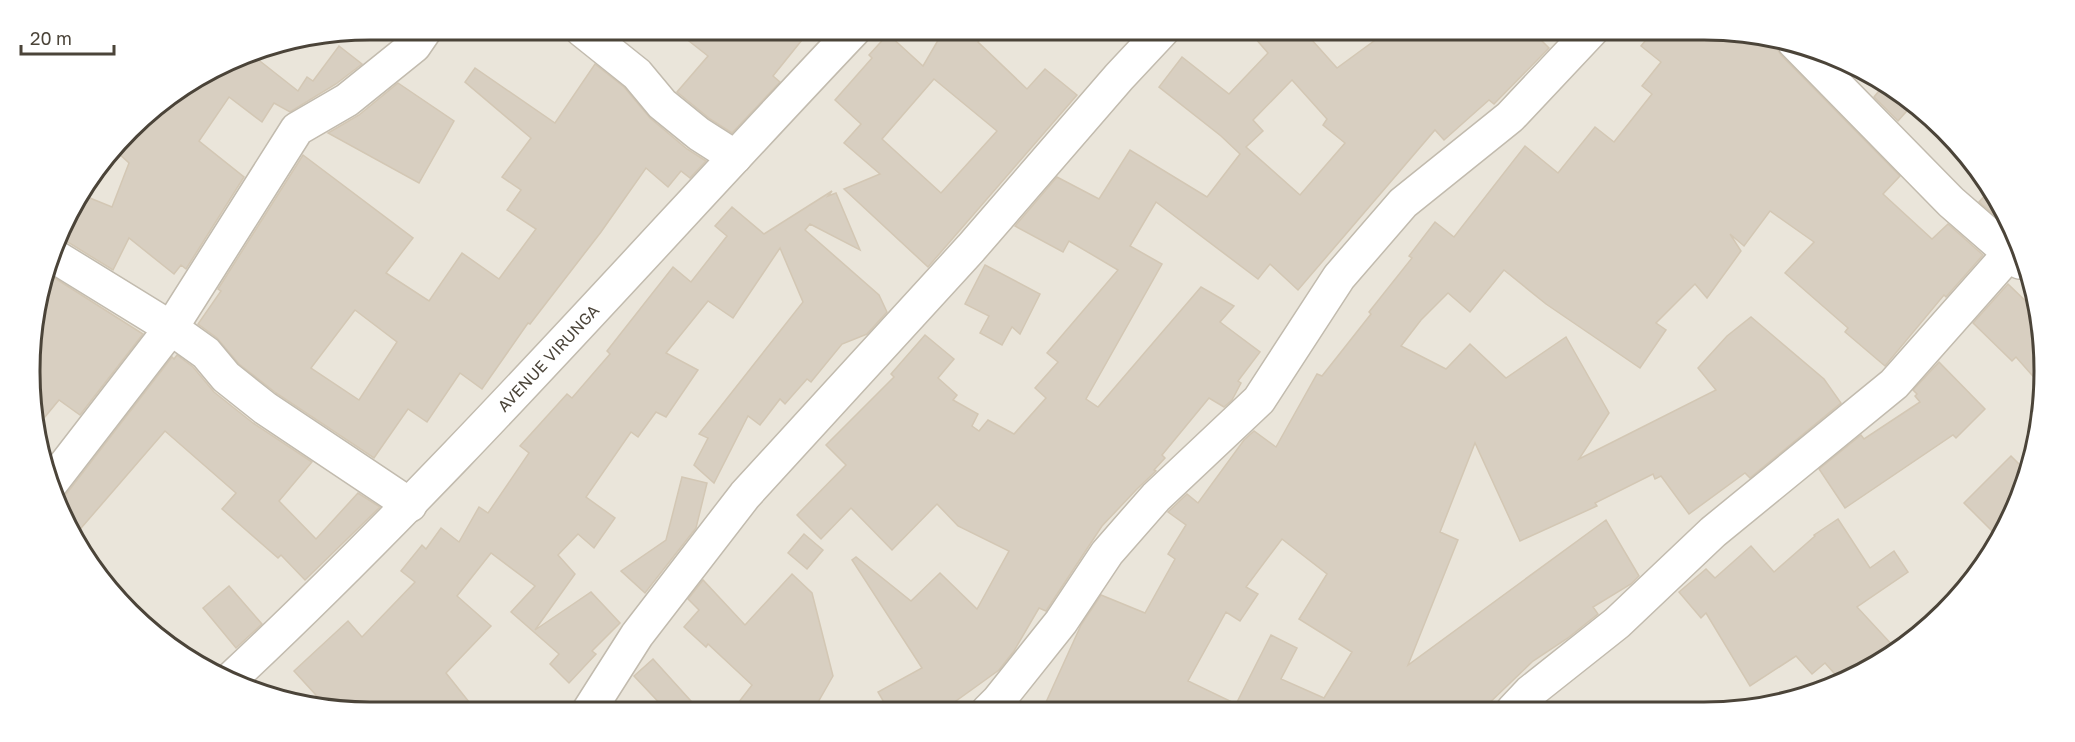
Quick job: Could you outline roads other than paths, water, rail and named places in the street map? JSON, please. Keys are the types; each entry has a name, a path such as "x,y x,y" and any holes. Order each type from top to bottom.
{"street":[{"path":"57,475 171,328 297,129 346,100 417,41"},
{"path":"596,41 637,74 662,104 699,134 735,156"},
{"name":"AVENUE VIRUNGA","path":"238,673 320,596 410,505 596,309 844,41"},
{"path":"594,702 637,635 745,495 971,248 1153,41"},
{"path":"997,702 1061,622 1107,553 1156,497 1259,400 1338,277 1403,203 1510,117 1582,41"},
{"path":"1810,58 1951,202 2013,255"},
{"path":"1521,702 1617,623 1713,532 1894,384 2014,258"},
{"path":"60,260 171,328 206,353 226,377 265,408 410,505"}]}
